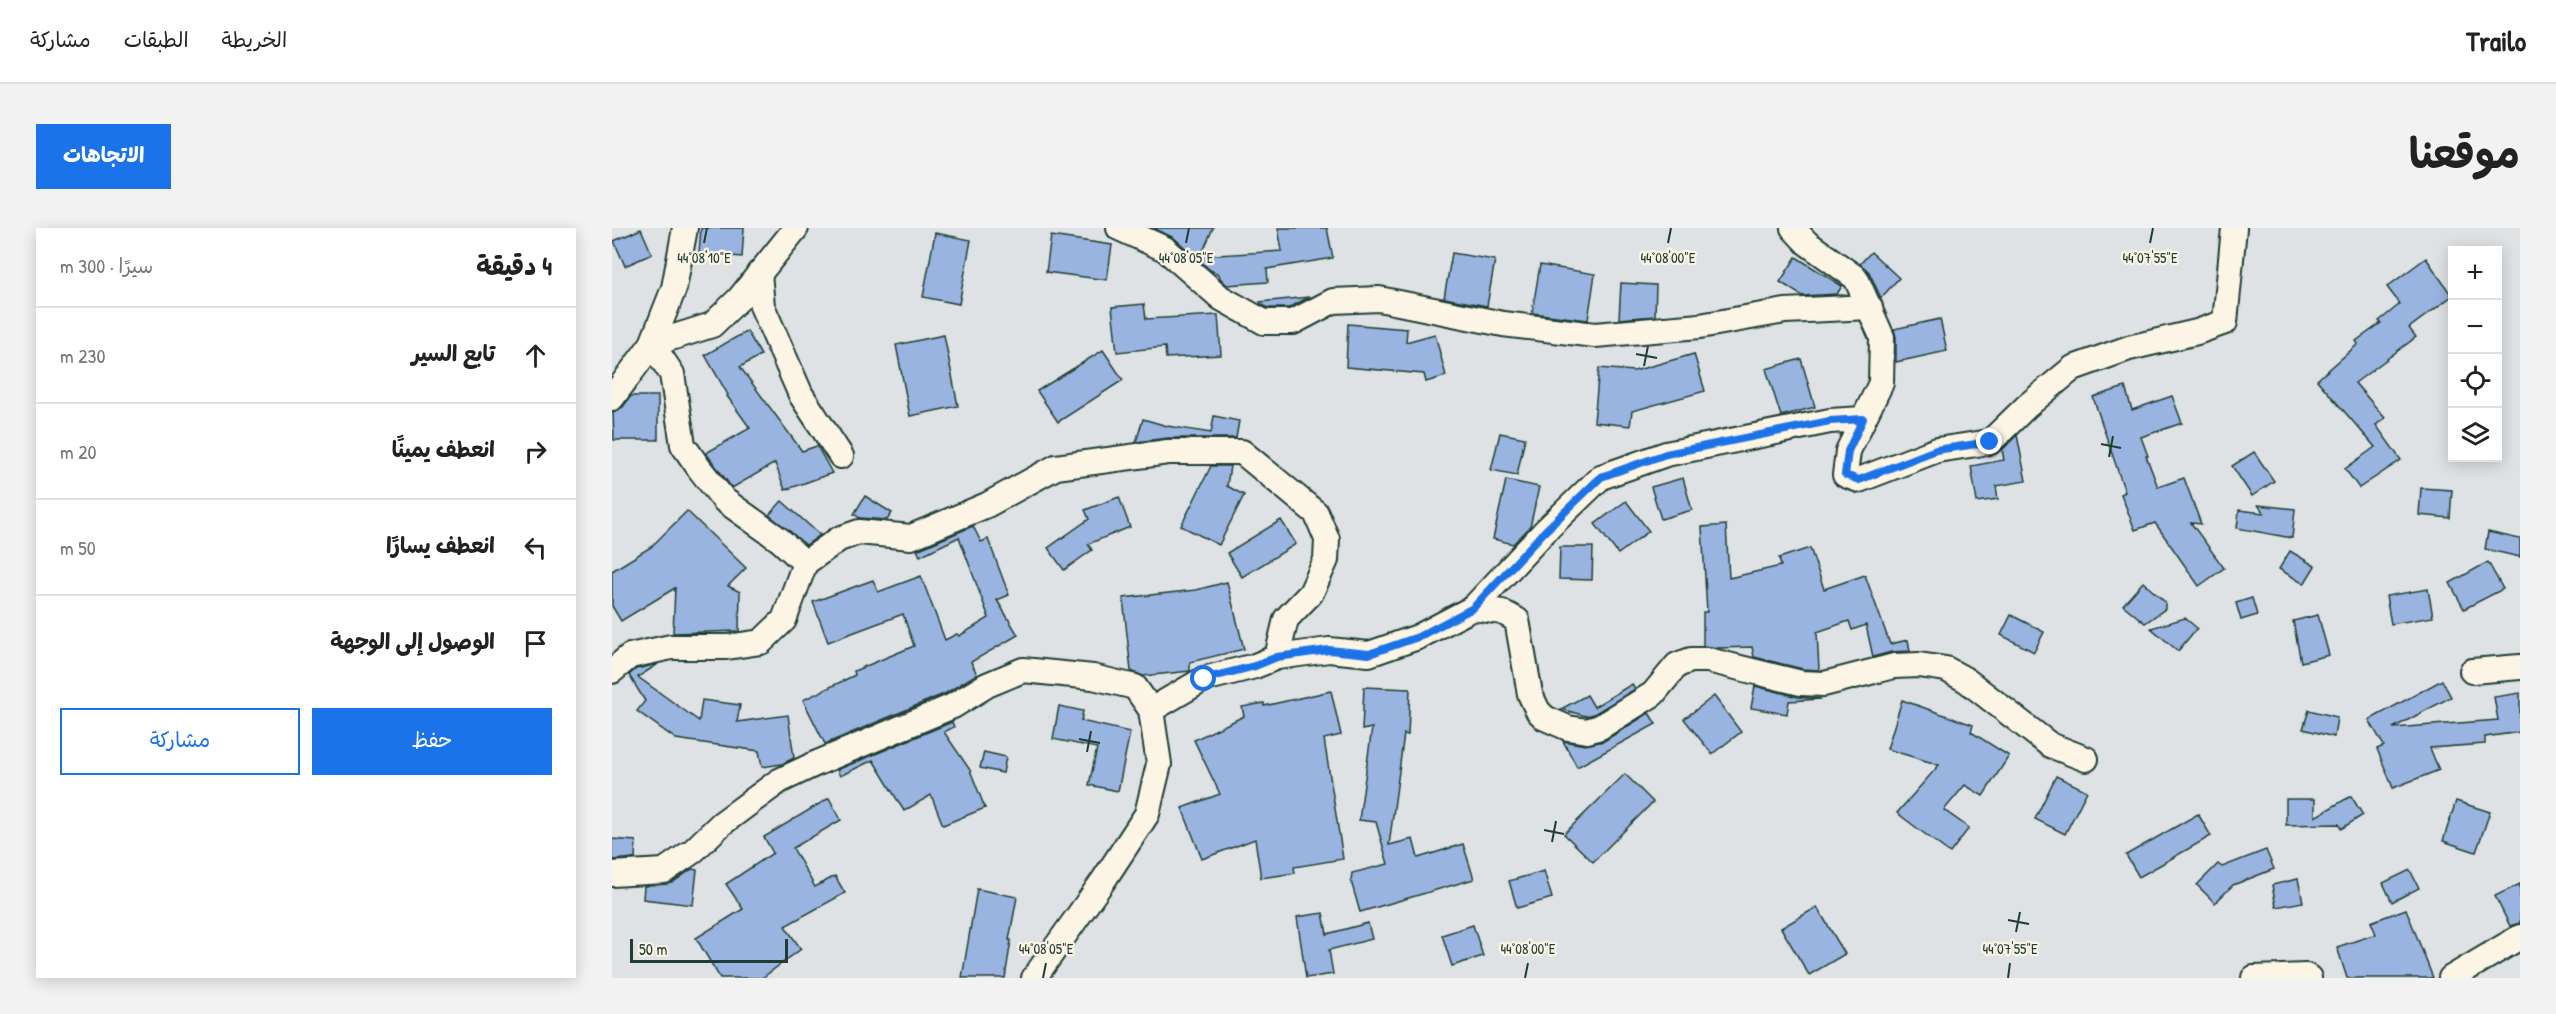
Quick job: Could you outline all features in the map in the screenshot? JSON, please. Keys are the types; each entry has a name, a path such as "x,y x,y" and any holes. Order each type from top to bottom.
{"street":[{"path":"612,398 652,344 674,288 685,228"},
{"path":"652,344 712,325 739,299 795,228"},
{"path":"1119,228 1165,249 1221,298 1264,322 1293,322 1334,301 1379,299 1503,324 1595,335 1700,326 1785,311 1870,307"},
{"path":"1793,228 1807,243 1856,278 1882,337 1881,383 1848,451 1845,475 1859,480 1936,450 1990,442 2027,406 2073,368 2129,348 2197,332 2225,321 2234,228"},
{"path":"759,273 762,306 801,395 841,456"},
{"path":"652,344 672,374 683,445 699,468 724,500 780,540 805,563"},
{"path":"1151,710 1204,679 1255,666 1277,657 1329,650 1369,654 1418,637 1473,608 1544,532 1601,477 1666,454 1830,421 1863,419"},
{"path":"612,671 630,657 671,647 728,647 761,642 784,620 805,563 839,539 858,532 911,537 987,505 1056,467 1168,452 1242,452 1316,513 1327,539 1326,560 1311,593 1286,619 1277,657"},
{"path":"1473,608 1502,612 1517,620 1530,694 1538,711 1545,718 1568,728 1587,730 1600,727 1653,694 1677,665 1691,660 1708,660 1801,683 1824,684 1894,666 1919,665 1946,669 1966,680 2050,745 2086,759"},
{"path":"2472,671 2520,667"},
{"path":"612,874 664,871 693,851 721,824 779,782 815,764 953,706 987,685 1023,670 1093,678 1135,687 1151,710 1160,764 1147,814 1034,978"},
{"path":"2451,978 2520,937"},
{"path":"2266,977 2306,976 2310,978"}],"building":[{"path":"701,228 744,228 742,257 699,253"},
{"path":"1153,228 1213,228 1201,256 1282,251 1278,228 1327,228 1333,258 1267,269 1268,282 1227,285 1219,274 1210,270 1174,238"},
{"path":"641,229 652,254 625,266 614,241"},
{"path":"935,233 971,240 959,304 923,297"},
{"path":"1051,236 1112,245 1107,280 1046,272"},
{"path":"1871,252 1899,278 1881,298 1869,272 1860,264"},
{"path":"1452,253 1495,260 1487,306 1444,298"},
{"path":"1796,257 1842,286 1837,294 1802,296 1780,282"},
{"path":"2426,258 2448,290 2448,299 2409,328 2416,337 2355,383 2385,418 2376,425 2401,460 2359,488 2345,469 2375,447 2317,380 2358,344 2356,341 2381,323 2379,321 2400,304 2387,287"},
{"path":"1540,265 1595,274 1588,320 1532,313"},
{"path":"1621,283 1656,285 1655,316 1619,319"},
{"path":"1309,297 1289,308 1268,308 1260,302"},
{"path":"1144,304 1146,319 1218,315 1221,355 1166,358 1165,347 1117,352 1112,307"},
{"path":"1940,319 1947,351 1896,362 1894,329"},
{"path":"1348,324 1407,329 1406,342 1435,334 1446,376 1426,382 1424,374 1346,367"},
{"path":"747,331 761,355 740,367 802,451 817,446 832,473 785,490 775,463 732,488 706,453 750,428 727,396 705,355"},
{"path":"944,335 958,406 910,416 896,345"},
{"path":"1103,350 1123,380 1058,422 1037,391"},
{"path":"1694,354 1705,391 1632,411 1630,426 1594,422 1599,368 1634,371"},
{"path":"1801,359 1815,407 1781,416 1766,369"},
{"path":"2125,387 2132,410 2172,396 2182,423 2141,437 2158,487 2184,478 2201,524 2191,523 2224,568 2199,586 2155,523 2135,530 2121,494 2125,492 2093,397"},
{"path":"631,396 658,396 658,440 614,440 613,412 623,407"},
{"path":"1214,416 1239,421 1236,438 1168,438 1136,442 1143,419 1167,426 1211,433"},
{"path":"1500,433 1525,438 1517,475 1491,470"},
{"path":"2017,435 2026,481 1996,486 1998,499 1977,502 1971,466 2004,460 2002,450"},
{"path":"2254,452 2274,481 2252,496 2232,466"},
{"path":"1211,466 1230,466 1227,486 1244,495 1219,545 1181,526"},
{"path":"1683,478 1692,510 1661,519 1651,487"},
{"path":"1506,480 1539,487 1530,527 1513,544 1493,539"},
{"path":"2421,488 2452,490 2450,518 2419,515"},
{"path":"865,496 892,513 887,520 860,518 854,514"},
{"path":"1119,497 1130,527 1088,544 1092,550 1064,570 1048,548 1089,519 1085,510"},
{"path":"782,501 820,535 806,545 769,515"},
{"path":"1626,501 1649,531 1618,554 1595,524"},
{"path":"2258,505 2295,509 2292,538 2237,528 2239,510 2264,513"},
{"path":"687,511 746,568 728,586 740,592 739,631 673,633 675,588 621,621 612,606 612,571 651,547"},
{"path":"1281,520 1296,544 1242,577 1227,553"},
{"path":"1726,525 1729,578 1781,566 1779,558 1810,548 1824,589 1865,575 1890,644 1908,640 1910,651 1891,652 1873,657 1866,625 1852,630 1849,621 1817,632 1819,670 1803,669 1754,657 1752,647 1703,646 1703,612 1707,612 1702,527"},
{"path":"973,526 981,542 988,539 1009,595 997,600 1018,635 971,662 977,674 946,693 825,744 803,700 855,675 854,671 914,646 903,614 828,642 813,602 873,580 878,592 921,576 945,640 957,634 959,636 989,618 959,537 920,556 917,550"},
{"path":"2488,532 2520,539 2520,557 2485,549"},
{"path":"1560,547 1593,547 1592,580 1559,579"},
{"path":"2290,551 2315,566 2304,584 2279,569"},
{"path":"2488,562 2503,589 2464,609 2450,583"},
{"path":"1227,582 1244,649 1190,662 1190,671 1143,676 1131,671 1123,598 1196,590"},
{"path":"2143,582 2165,602 2165,609 2145,623 2123,605"},
{"path":"2428,589 2433,617 2391,624 2386,596"},
{"path":"2252,598 2257,615 2241,620 2236,603"},
{"path":"2011,615 2044,632 2034,652 2001,635"},
{"path":"2318,615 2329,655 2301,662 2293,621"},
{"path":"2185,618 2197,628 2178,651 2151,628"},
{"path":"658,664 638,677 699,721 702,700 740,705 737,722 788,715 794,758 782,764 762,767 759,751 676,739 637,711 645,701 629,675 636,669"},
{"path":"2442,680 2451,697 2393,728 2498,720 2494,697 2520,693 2520,732 2485,737 2485,744 2430,748 2439,770 2393,788 2377,749 2384,746 2369,720"},
{"path":"1632,684 1635,689 1594,714 1586,716 1561,709 1587,695 1594,707"},
{"path":"1755,686 1798,697 1821,699 1789,701 1787,714 1751,708"},
{"path":"1364,687 1410,689 1408,735 1404,734 1389,845 1413,839 1418,858 1463,844 1474,879 1360,912 1351,881 1352,873 1388,864 1376,822 1359,820 1372,728 1362,730"},
{"path":"1331,691 1341,735 1324,739 1343,859 1294,867 1295,873 1261,878 1255,839 1202,859 1182,808 1220,794 1194,740 1244,716 1242,707 1264,703 1264,706"},
{"path":"1714,696 1741,732 1712,754 1684,719"},
{"path":"1902,700 1973,725 1971,732 2009,756 1983,796 1965,785 1944,810 1969,828 1950,853 1897,813 1939,765 1887,749"},
{"path":"1059,706 1083,711 1081,721 1130,732 1118,791 1089,785 1097,748 1053,739"},
{"path":"2309,710 2337,717 2334,737 2303,729"},
{"path":"1649,713 1656,724 1577,767 1563,741 1585,745 1604,741"},
{"path":"952,722 954,727 944,732 970,770 985,808 943,825 931,795 904,811 873,760 840,776 837,770"},
{"path":"984,752 1006,757 1003,773 980,768"},
{"path":"1625,774 1653,802 1593,862 1564,834"},
{"path":"2056,776 2087,791 2065,834 2035,819"},
{"path":"2351,796 2363,815 2341,829 2339,824 2286,825 2286,799 2315,799 2315,817"},
{"path":"829,798 841,820 793,848 815,887 835,876 845,893 785,926 801,949 762,978 720,978 696,938 743,909 726,884 773,853 764,837"},
{"path":"2456,801 2490,812 2476,852 2443,841"},
{"path":"2198,814 2211,836 2139,877 2126,855"},
{"path":"612,839 636,841 635,858 612,860"},
{"path":"2266,850 2274,869 2233,885 2215,903 2197,885 2218,864 2222,867"},
{"path":"692,869 697,870 693,905 643,899 644,886 672,883"},
{"path":"2410,870 2419,888 2392,902 2383,883"},
{"path":"1544,871 1552,898 1517,908 1509,881"},
{"path":"2298,879 2303,902 2276,907 2272,885"},
{"path":"2520,884 2520,923 2510,926 2495,896"},
{"path":"977,889 1017,897 1005,978 962,978"},
{"path":"1817,907 1845,954 1809,975 1781,928"},
{"path":"2406,909 2433,978 2347,978 2337,947 2376,934 2371,922"},
{"path":"1323,913 1327,934 1368,923 1372,939 1329,950 1333,974 1306,978 1297,917"},
{"path":"1473,925 1483,956 1452,966 1442,935"}],"route":[{"path":"1204,679 1255,666 1277,657 1329,650 1369,654 1418,637 1473,608 1544,532 1601,477 1666,454 1830,421 1863,419 1848,451 1845,475 1859,480 1936,450 1990,442"}]}
